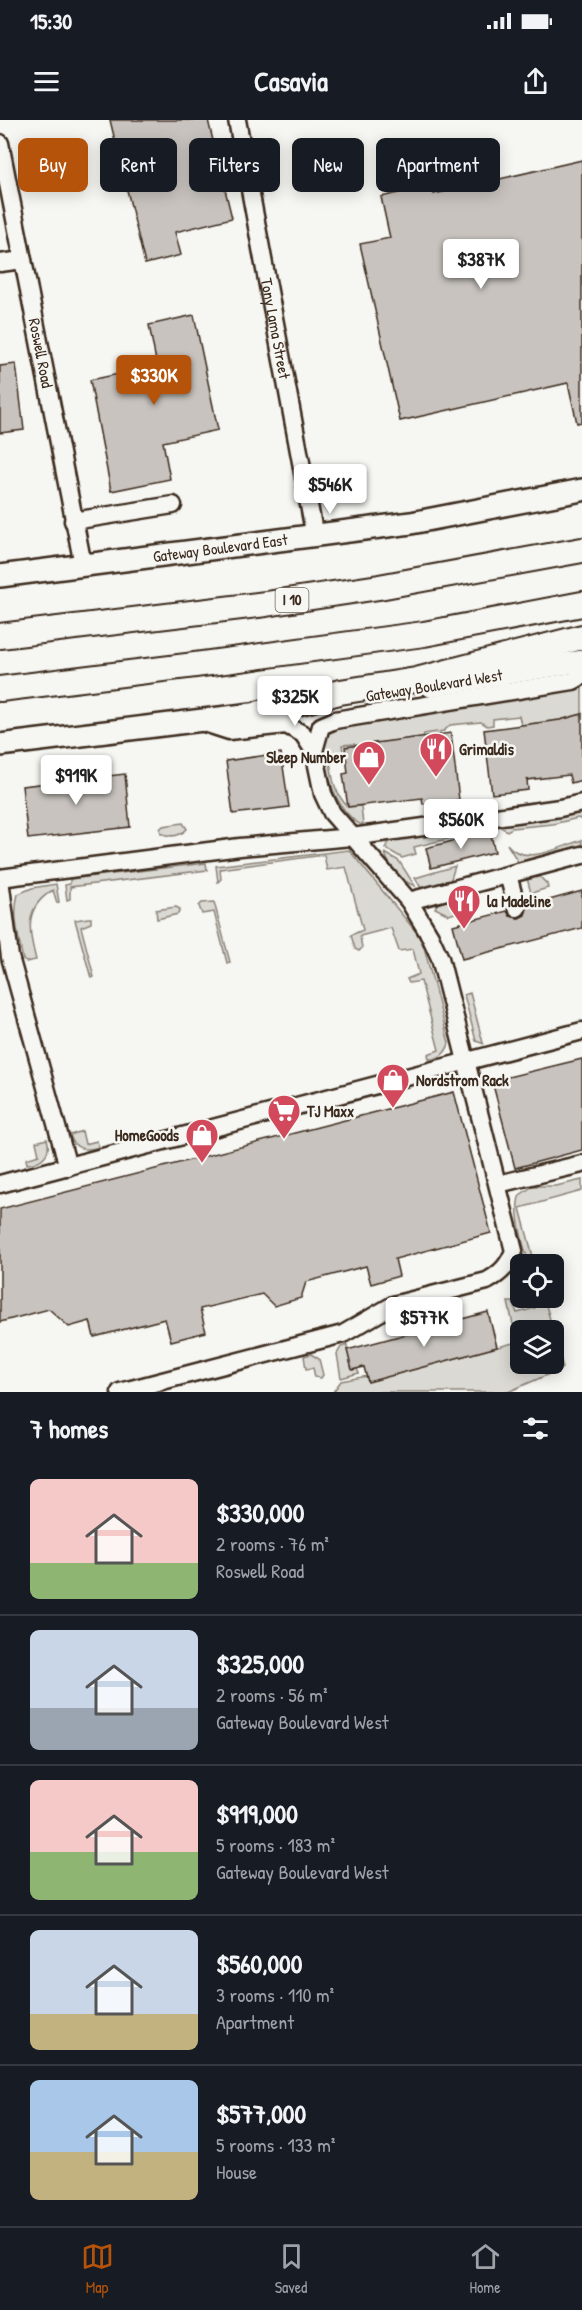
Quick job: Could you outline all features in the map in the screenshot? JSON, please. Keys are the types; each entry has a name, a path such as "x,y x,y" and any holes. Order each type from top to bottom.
{"highway":[{"name":"I 10","path":"0,636 278,602 582,550"},
{"path":"0,689 424,634 582,604"},
{"path":"260,713 340,692 416,680 582,637"}],"main road":[{"name":"Gateway Boulevard East","path":"0,576 411,523 582,490"},
{"name":"Gateway Boulevard West","path":"0,745 260,713 582,661"}],"street":[{"name":"Tony Lama Street","path":"237,120 315,537"},
{"name":"Roswell Road","path":"0,143 83,566"},
{"path":"0,263 23,260"},
{"path":"74,521 173,505"},
{"path":"314,751 321,726 335,720 573,681 582,676"},
{"path":"120,1392 343,1334 393,1305 487,1281 500,1274 509,1263 513,1251 440,958 430,936 409,901 336,820 326,803 314,751 303,734 286,725 229,731 195,720"},
{"path":"68,1167 10,957 0,879 240,847 352,837 560,808 582,802"},
{"path":"409,901 582,855"},
{"path":"508,875 517,908"},
{"path":"0,1184 582,1031"},
{"path":"498,1185 582,1164"}],"shaded area":[{"path":"582,683 582,714 560,720 521,725 519,716 493,719 493,725 487,726 481,722 450,725 444,731 424,734 423,737 355,746 354,744 342,745 344,758 330,760 333,780 340,797 348,807 361,806 363,825 351,818 339,803 329,777 323,740 331,728"},
{"path":"582,814 582,820 578,818 553,824 512,828 507,831 497,825"},
{"path":"183,823 187,829 175,836 161,833 160,829 163,826"},
{"path":"474,825 476,832 414,847 416,854 402,858 385,848 391,839"},
{"path":"582,840 582,845 518,862 507,844 514,851 532,855"},
{"path":"349,850 417,933 424,947 449,1043 439,1057 429,1059 428,1054 439,1050 421,981 409,983 407,979 419,974 413,949 399,951 391,928 360,936 362,948 359,951 355,949 351,935 363,930 346,867 327,870 324,855 220,869 221,879 218,882 216,866"},
{"path":"385,853 399,861 415,886 396,873"},
{"path":"206,863 207,870 70,887 70,899 67,900 65,885 70,884 70,879"},
{"path":"455,866 450,882 421,888 415,878"},
{"path":"536,873 548,888 531,893 527,878"},
{"path":"56,884 59,902 57,903 53,890 43,897 33,912 30,930 36,960 26,962 23,960 17,927 18,894 32,888"},
{"path":"451,898 461,911 449,915 435,908 440,900"},
{"path":"214,902 230,962 227,963 214,912 202,914 199,906 202,903"},
{"path":"176,907 180,909 178,914 157,919 156,910"},
{"path":"91,918 91,923 81,927 94,977 91,978 75,920"},
{"path":"470,993 484,1044 476,1041 464,995"},
{"path":"82,1131 85,1144 97,1141 99,1147 85,1149 74,1144 70,1135"},
{"path":"47,1139 48,1149 44,1157 37,1162 27,1164 26,1159 39,1155 36,1142"},
{"path":"582,1180 582,1191 520,1208 532,1254 526,1254 518,1219 520,1195 533,1186 556,1186"},
{"path":"508,1302 510,1302 510,1308 515,1308 517,1313 535,1308 547,1308 550,1320 512,1320"},
{"path":"510,1344 510,1374 549,1374 508,1392 333,1392 341,1381 367,1376 369,1381"},
{"path":"347,1345 347,1350 359,1373 341,1378 337,1354 341,1347"},
{"path":"311,1354 319,1359 323,1375 321,1378 315,1377 313,1368 306,1369 304,1356"}],"building":[{"path":"110,120 208,120 212,138 189,138 189,192 226,192 232,218 175,232 181,255 145,264 128,192 177,192 177,138 114,138"},
{"path":"582,160 582,422 577,423 568,383 400,421 360,244 390,238 381,197 403,192 434,192 434,194 500,192 500,179"},
{"path":"194,315 218,430 163,442 170,479 111,491 90,380 157,366 149,325"},
{"path":"16,364 24,430 0,433 0,366"},
{"path":"582,714 582,780 571,783 569,775 527,780 528,790 492,794 484,730 560,720"},
{"path":"451,733 459,800 423,804 422,798 348,807 343,774 348,773 345,747"},
{"path":"281,753 289,807 233,814 226,761"},
{"path":"125,774 130,827 28,839 22,786"},
{"path":"490,831 495,852 431,868 426,848"},
{"path":"582,891 582,928 462,959 453,925 507,911 510,916 519,918 525,915 527,906"},
{"path":"582,1059 582,1150 515,1168 492,1081"},
{"path":"454,1092 491,1233 395,1259 399,1276 371,1284 366,1266 306,1282 301,1298 274,1306 262,1294 200,1309 206,1332 171,1341 165,1319 94,1337 90,1321 69,1327 49,1309 0,1322 0,1209"},
{"path":"488,1312 497,1347 368,1382 364,1367 352,1370 347,1350"}],"place":[{"name":"Grimaldis","path":"436,778"},
{"name":"Sleep Number","path":"369,786"},
{"name":"la Madeline","path":"464,930"},
{"name":"Nordstrom Rack","path":"393,1109"},
{"name":"TJ Maxx","path":"284,1140"},
{"name":"HomeGoods","path":"202,1164"}]}
